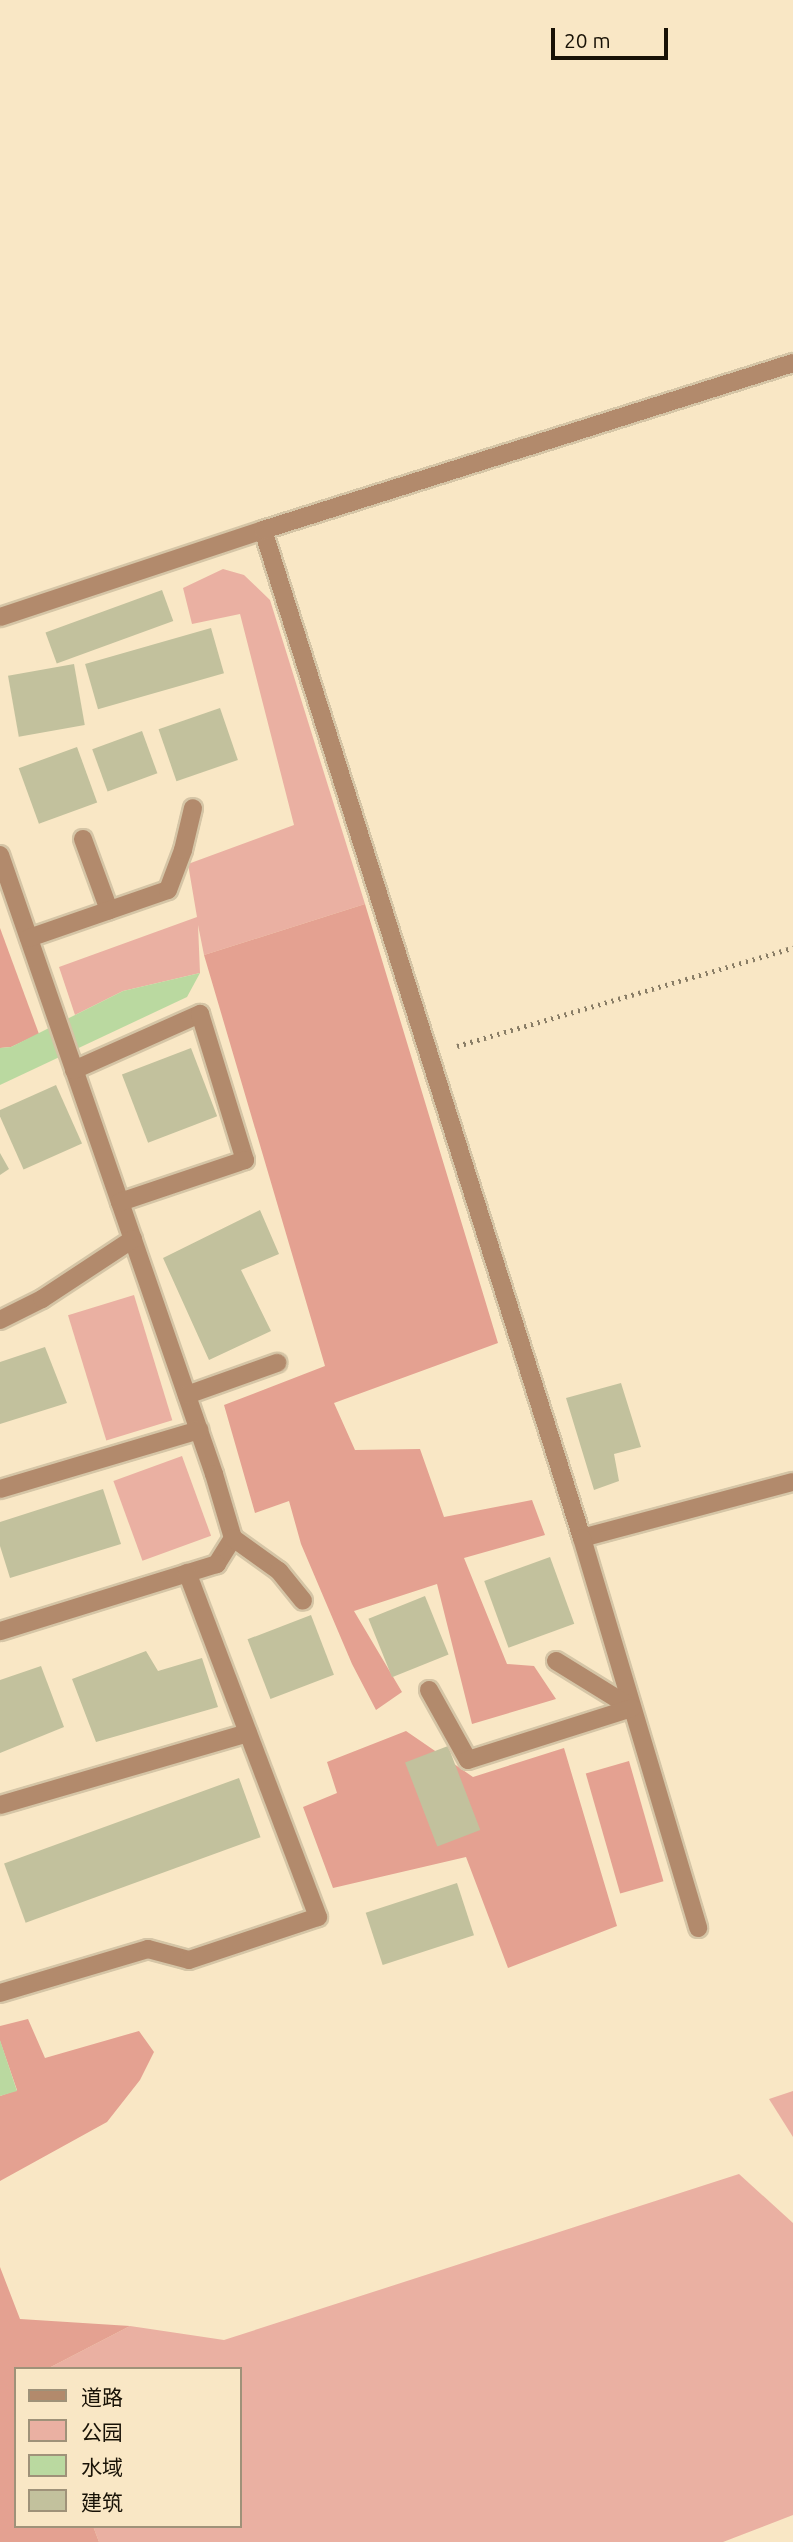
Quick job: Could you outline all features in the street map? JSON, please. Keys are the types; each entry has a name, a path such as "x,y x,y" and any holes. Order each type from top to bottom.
{"street":[{"path":"0,617 263,530 793,363"},
{"path":"263,530 582,1538 698,1928"},
{"path":"29,938 169,890 183,850 193,808"},
{"path":"83,839 109,910"},
{"path":"0,855 199,1430 233,1538 279,1571 303,1601"},
{"path":"74,1070 200,1014 245,1160 120,1202"},
{"path":"0,1320 42,1299 133,1239"},
{"path":"187,1395 277,1363"},
{"path":"0,1489 199,1430"},
{"path":"582,1538 793,1482"},
{"path":"0,1631 217,1564 233,1538"},
{"path":"0,1993 148,1949 189,1960 318,1917 187,1573"},
{"path":"556,1661 632,1708"},
{"path":"429,1690 468,1760 632,1708"},
{"path":"0,1805 247,1733"}],"path":[{"path":"429,1054 793,948"}],"green space":[{"path":"223,569 244,575 270,600 365,904 204,955 198,925 200,973 123,991 75,1015 59,967 197,917 188,864 294,825 240,614 192,624 183,588"},
{"path":"134,1295 172,1420 106,1440 68,1315"},
{"path":"182,1456 211,1536 142,1561 113,1481"},
{"path":"793,2091 793,2137 769,2099"},
{"path":"739,2174 793,2223 793,2515 723,2542 99,2542 94,2528 242,2528 242,2367 51,2367 130,2326 224,2340"}],"shaded area":[{"path":"365,904 498,1343 334,1403 355,1450 420,1449 444,1517 532,1500 545,1535 464,1558 507,1664 534,1666 556,1699 472,1724 437,1584 354,1611 402,1692 376,1710 352,1664 301,1544 289,1501 255,1513 224,1405 325,1366 204,955"},
{"path":"0,928 39,1034 11,1047 0,1048"},
{"path":"406,1731 473,1777 564,1748 617,1926 508,1968 466,1857 333,1888 303,1807 337,1793 327,1762"},
{"path":"629,1761 663,1881 620,1894 586,1773"},
{"path":"28,2019 45,2058 139,2031 154,2052 140,2080 107,2122 0,2181 0,2096 17,2090 0,2041 0,2026"},
{"path":"0,2267 20,2319 130,2326 51,2367 14,2367 14,2528 94,2528 99,2542 0,2542"}],"water":[{"path":"200,973 187,997 0,1085 0,1048 11,1047 123,991"},
{"path":"0,2040 17,2091 0,2096"}],"building":[{"path":"162,590 173,621 57,663 45,632"},
{"path":"211,628 224,673 98,709 85,664"},
{"path":"74,664 85,725 19,737 8,676"},
{"path":"220,708 238,760 176,781 159,729"},
{"path":"142,731 157,773 108,791 92,749"},
{"path":"77,747 97,802 39,824 19,768"},
{"path":"191,1048 217,1116 148,1143 122,1075"},
{"path":"56,1085 82,1143 24,1169 0,1117 0,1110"},
{"path":"0,1153 9,1169 0,1175"},
{"path":"260,1210 279,1254 241,1270 271,1331 209,1360 163,1258"},
{"path":"45,1347 67,1403 0,1424 0,1362"},
{"path":"621,1383 641,1447 614,1454 619,1481 594,1490 566,1398"},
{"path":"103,1489 121,1544 10,1578 0,1546 0,1522"},
{"path":"550,1557 574,1624 509,1648 484,1581"},
{"path":"425,1596 449,1654 392,1677 368,1619"},
{"path":"311,1615 334,1675 270,1699 248,1639"},
{"path":"146,1651 158,1671 202,1658 218,1707 96,1742 72,1679"},
{"path":"41,1666 64,1727 0,1753 0,1680"},
{"path":"448,1746 480,1830 437,1847 405,1762"},
{"path":"239,1778 261,1837 26,1923 4,1864"},
{"path":"457,1883 474,1935 383,1965 366,1913"}]}
